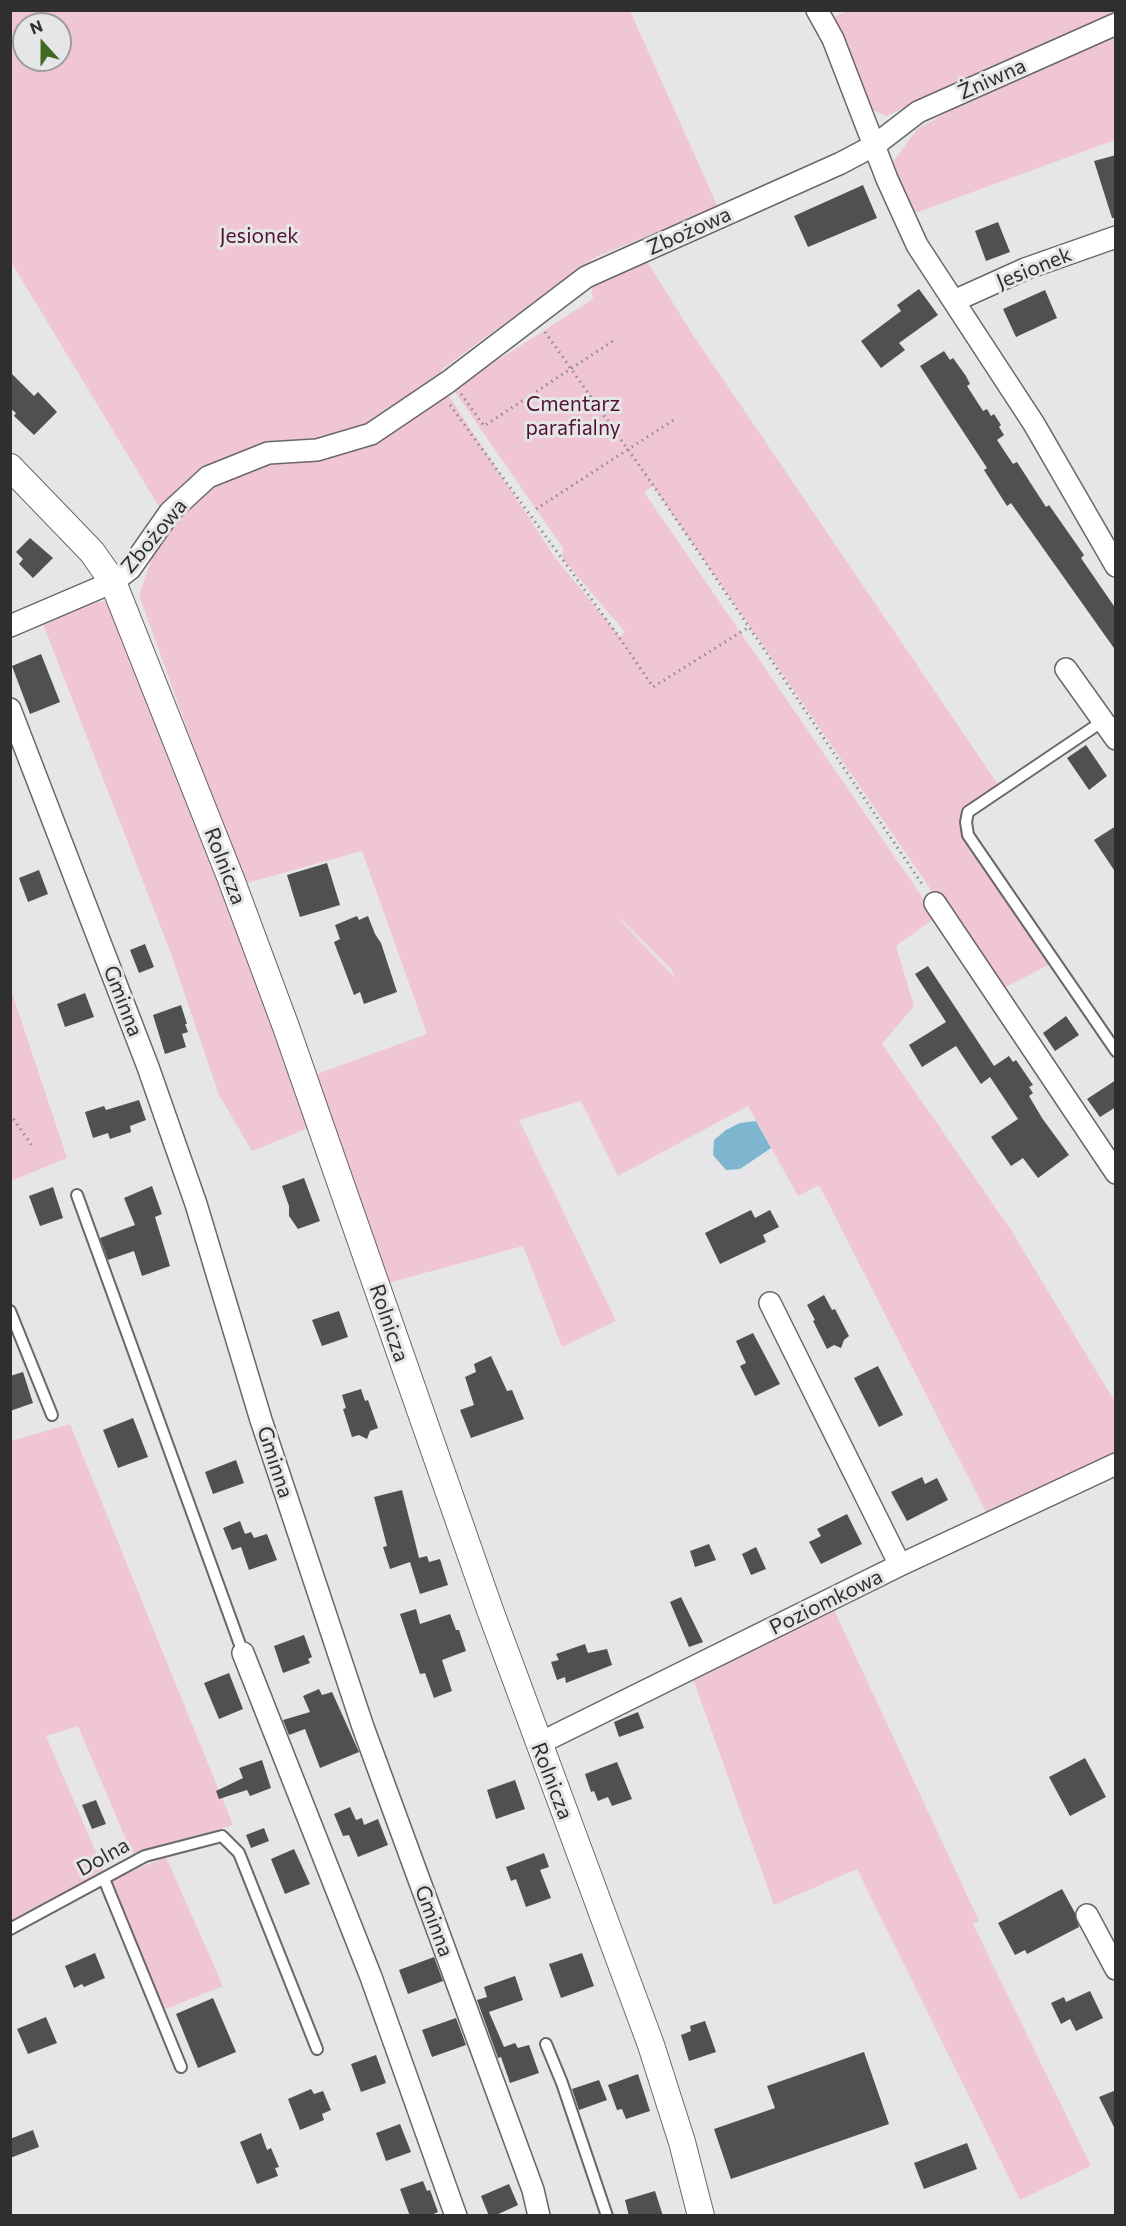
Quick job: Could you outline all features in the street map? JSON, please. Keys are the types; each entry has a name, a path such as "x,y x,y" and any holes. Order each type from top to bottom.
{"street":[{"path":"817,10 833,39 887,179 917,245 1034,424 1116,566"},
{"name":"Żniwna","path":"875,145 918,112 1116,24"},
{"name":"Zbożowa","path":"10,626 113,582 130,569 170,512 208,477 268,453 317,450 371,434 454,387 586,276 841,164 875,145"},
{"name":"Jesionek","path":"954,301 1025,269 1116,237"},
{"name":"Rolnicza","path":"10,467 92,552 113,582 231,879 286,1027 538,1744 651,2045 682,2142 701,2216"},
{"path":"1066,669 1116,739"},
{"name":"Gminna","path":"10,709 155,1088 196,1204 261,1420 363,1727 532,2190 539,2216"},
{"path":"935,903 1116,1173"},
{"path":"770,1304 900,1565"},
{"name":"Poziomkowa","path":"538,1744 900,1565 1116,1464"},
{"path":"243,1653 371,1977 456,2216"},
{"path":"1087,1916 1116,1969"}],"lane":[{"path":"1103,721 968,812 966,822 968,835 1116,1050"},
{"path":"77,1195 243,1653"},
{"path":"10,1311 52,1415"},
{"name":"Dolna","path":"10,1929 145,1856 222,1836 239,1853 317,2049"},
{"path":"104,1879 181,2067"},
{"path":"546,2043 607,2216"}],"path":[{"path":"544,330 653,485 935,903"},
{"path":"616,339 484,426 454,387 443,396 653,687 749,627"},
{"path":"536,509 675,419"},
{"path":"10,1114 33,1147"}],"green space":[{"path":"848,10 1116,11 1115,16 886,116 871,109 830,20"},
{"name":"Cmentarz parafialny","path":"11,11 630,11 718,207 596,257 441,370 445,390 556,559 620,637 625,632 562,558 563,548 453,389 593,299 591,283 645,258 693,335 997,783 1003,794 971,812 969,826 1060,959 1000,990 653,486 644,492 936,917 896,946 914,1006 882,1044 1011,1230 1115,1402 1115,1453 986,1512 819,1185 798,1196 748,1106 618,1176 581,1101 519,1120 616,1321 562,1347 523,1246 388,1283 332,1119 314,1075 427,1034 362,851 243,884 139,595 157,544 194,503 161,510 11,262","holes":["621,919 671,969 675,978 620,920"]},
{"path":"1115,36 1115,140 915,213 890,166 917,129 966,102"},
{"path":"96,602 111,602 267,1002 311,1127 252,1151 219,1095 170,951 43,624"},
{"path":"11,990 67,1158 10,1181"},
{"path":"70,1424 233,1825 132,1854 78,1726 46,1736 104,1871 11,1920 11,1441"},
{"path":"834,1610 979,1921 973,1924 1091,2166 1020,2200 857,1869 774,1905 693,1679"},
{"path":"166,1857 223,1986 163,2010 111,1880"}],"water":[{"path":"756,1121 771,1148 740,1169 726,1170 713,1155 714,1140 726,1130 740,1123"}],"building":[{"path":"1116,155 1116,218 1112,218 1094,161"},
{"path":"863,185 877,218 808,247 794,216"},
{"path":"998,222 1010,252 986,261 975,231"},
{"path":"919,289 938,315 899,343 905,350 881,368 861,341 901,311 897,305"},
{"path":"1045,290 1057,318 1016,337 1003,309"},
{"path":"944,351 950,360 953,358 966,376 970,384 967,386 983,411 987,409 991,416 994,414 1004,435 997,440 1013,464 1017,462 1046,507 1049,505 1084,555 1081,558 1116,609 1116,651 1011,503 1007,506 984,470 987,468 920,366"},
{"path":"10,372 34,396 38,392 57,412 34,435 14,416 16,413 10,408"},
{"path":"30,538 53,558 33,578 19,564 23,559 16,552"},
{"path":"41,654 60,702 30,714 12,666"},
{"path":"1086,745 1107,776 1089,790 1067,758"},
{"path":"1116,826 1116,873 1094,840"},
{"path":"327,863 340,905 300,917 287,875"},
{"path":"39,870 48,894 28,902 19,878"},
{"path":"357,916 359,920 368,916 381,943 397,992 364,1004 360,992 354,995 334,942 340,939 335,925"},
{"path":"145,944 154,967 139,973 130,950"},
{"path":"928,966 994,1066 1009,1056 1013,1062 1016,1060 1033,1085 1029,1087 1033,1093 1029,1096 1069,1155 1038,1178 1023,1158 1011,1166 991,1137 1018,1119 990,1077 981,1084 956,1046 922,1067 909,1045 946,1022 915,974"},
{"path":"85,993 94,1017 65,1027 57,1004"},
{"path":"181,1005 188,1032 182,1034 186,1047 165,1054 153,1015"},
{"path":"1066,1016 1079,1035 1055,1051 1043,1033"},
{"path":"1116,1080 1116,1107 1100,1117 1087,1099"},
{"path":"139,1100 146,1120 130,1126 131,1132 110,1139 108,1133 93,1138 85,1112 104,1106 106,1110"},
{"path":"304,1178 320,1221 298,1229 289,1216 289,1206 282,1186"},
{"path":"152,1186 162,1214 155,1217 170,1266 142,1276 134,1251 108,1260 100,1238 135,1225 124,1198"},
{"path":"53,1187 63,1218 40,1226 29,1196"},
{"path":"751,1210 755,1218 770,1210 779,1227 763,1235 766,1242 720,1264 705,1233"},
{"path":"824,1295 832,1310 835,1309 849,1336 844,1340 841,1348 834,1345 827,1349 807,1305"},
{"path":"339,1311 348,1337 322,1346 312,1320"},
{"path":"753,1333 780,1384 755,1396 740,1366 746,1363 736,1341"},
{"path":"491,1356 507,1391 512,1390 524,1419 471,1438 460,1410 474,1405 465,1377 476,1372 474,1364"},
{"path":"878,1366 903,1415 879,1427 854,1378"},
{"path":"23,1372 33,1403 10,1411 10,1376"},
{"path":"361,1389 365,1401 368,1400 378,1428 370,1431 367,1439 359,1435 352,1437 343,1409 346,1408 342,1395"},
{"path":"133,1418 148,1457 118,1468 103,1430"},
{"path":"236,1460 244,1483 213,1494 205,1472"},
{"path":"922,1477 925,1484 937,1478 948,1500 907,1521 891,1492"},
{"path":"402,1490 419,1558 427,1556 429,1562 440,1559 448,1585 420,1594 410,1562 390,1569 383,1547 387,1546 374,1497"},
{"path":"847,1514 862,1544 821,1564 809,1542 821,1536 817,1529"},
{"path":"240,1521 245,1534 251,1532 254,1538 267,1534 277,1560 249,1570 241,1547 232,1550 223,1528"},
{"path":"709,1544 716,1560 695,1567 690,1551"},
{"path":"756,1547 766,1569 751,1575 742,1554"},
{"path":"681,1597 703,1642 689,1647 670,1602"},
{"path":"416,1609 420,1624 450,1614 456,1630 459,1630 466,1651 442,1660 452,1691 434,1698 425,1673 420,1674 400,1614"},
{"path":"304,1635 312,1657 308,1659 310,1663 283,1673 274,1646"},
{"path":"585,1644 588,1653 607,1649 612,1665 566,1683 565,1677 557,1680 551,1662 559,1660 556,1654"},
{"path":"229,1673 243,1709 219,1719 204,1683"},
{"path":"319,1689 322,1695 332,1692 359,1752 320,1768 305,1729 289,1735 283,1720 310,1712 303,1696"},
{"path":"638,1712 644,1728 619,1737 614,1722"},
{"path":"1085,1758 1106,1797 1070,1816 1049,1777"},
{"path":"262,1760 271,1788 250,1796 247,1790 219,1799 216,1791 243,1778 239,1768"},
{"path":"617,1762 632,1799 612,1806 608,1797 598,1801 594,1791 591,1792 585,1774"},
{"path":"515,1780 525,1809 496,1819 487,1790"},
{"path":"96,1800 106,1824 92,1829 82,1805"},
{"path":"350,1807 356,1820 362,1818 364,1825 378,1819 388,1845 358,1857 349,1835 343,1836 334,1814"},
{"path":"264,1828 269,1841 251,1848 246,1835"},
{"path":"294,1849 310,1884 285,1894 271,1859"},
{"path":"544,1853 549,1867 540,1870 551,1898 526,1907 516,1879 511,1881 506,1867"},
{"path":"1062,1889 1075,1913 1079,1927 1027,1954 1025,1950 1015,1955 998,1923"},
{"path":"95,1953 105,1978 84,1987 82,1984 74,1988 65,1966"},
{"path":"582,1953 594,1986 561,1998 549,1964"},
{"path":"434,1957 443,1981 408,1994 399,1970"},
{"path":"515,1976 523,2000 489,2012 504,2047 515,2043 518,2048 529,2045 539,2073 510,2083 501,2057 498,2058 477,2000 487,1997 484,1987"},
{"path":"1090,1991 1103,2018 1076,2031 1070,2019 1061,2024 1051,2003 1064,1997 1066,2002"},
{"path":"213,1998 236,2052 198,2068 176,2014"},
{"path":"46,2017 57,2043 28,2054 17,2029"},
{"path":"456,2018 466,2045 432,2057 422,2030"},
{"path":"705,2021 716,2052 689,2061 681,2035 691,2031 690,2026"},
{"path":"864,2052 889,2124 731,2179 714,2129 775,2108 767,2086"},
{"path":"376,2055 386,2083 361,2092 351,2064"},
{"path":"638,2074 650,2111 626,2119 622,2109 617,2110 608,2085"},
{"path":"599,2080 607,2100 579,2110 572,2089"},
{"path":"311,2089 314,2094 323,2091 331,2110 322,2114 324,2120 300,2130 288,2099"},
{"path":"1116,2090 1116,2131 1099,2097"},
{"path":"400,2124 411,2152 386,2161 376,2133"},
{"path":"33,2130 39,2147 10,2158 10,2139"},
{"path":"261,2133 267,2150 271,2148 279,2167 275,2168 278,2176 257,2184 240,2142"},
{"path":"967,2143 977,2169 924,2189 914,2163"},
{"path":"423,2181 427,2191 430,2190 438,2212 429,2216 410,2216 400,2189"},
{"path":"509,2184 518,2205 489,2216 481,2196"},
{"path":"655,2191 663,2216 629,2216 625,2200"}]}
